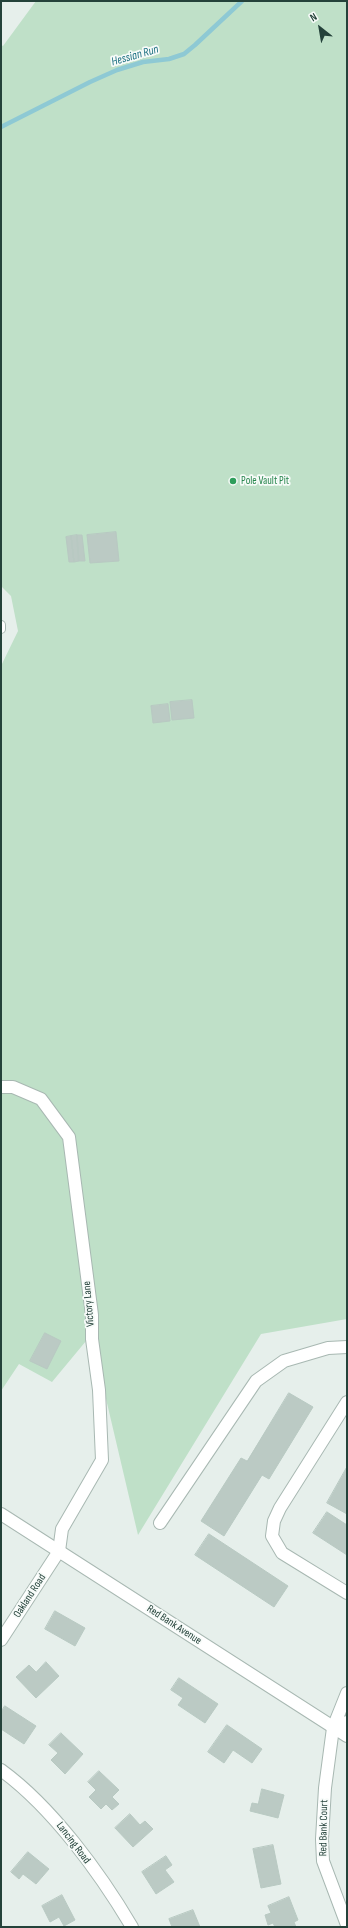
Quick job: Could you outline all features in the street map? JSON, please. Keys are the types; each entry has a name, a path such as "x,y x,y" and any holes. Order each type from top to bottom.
{"street":[{"name":"Victory Lane","path":"1,1087 13,1087 41,1099 69,1137 92,1315 92,1339 99,1390 102,1460 62,1529 59,1551"},
{"path":"160,1523 256,1381 284,1361 328,1348 347,1347"},
{"path":"347,1402 280,1508 274,1520 272,1536 282,1553 347,1593"},
{"name":"Red Bank Avenue","path":"1,1514 347,1736"},
{"name":"Oakland Road","path":"1,1640 59,1551"},
{"name":"Red Bank Court","path":"347,1693 333,1728 325,1788 322,1839 323,1861 347,1925"},
{"path":"333,1728 347,1722"},
{"name":"Lancing Road","path":"1,1770 23,1788 58,1823 107,1889 132,1927"}],"green space":[{"path":"36,1 347,1 347,1319 261,1334 138,1535 91,1335 52,1382 19,1364 1,1391 1,666 18,631 11,596 1,586 1,45 3,46"}],"building":[{"path":"116,532 119,561 90,563 87,535"},
{"path":"77,535 79,561 74,562 71,536"},
{"path":"77,535 82,535 85,561 79,561"},
{"path":"71,536 74,562 69,562 66,537"},
{"path":"192,700 194,718 172,720 170,702"},
{"path":"168,704 170,721 153,723 151,706"},
{"path":"45,1333 61,1341 47,1369 30,1361"},
{"path":"289,1393 313,1407 269,1479 262,1475 224,1536 201,1521 241,1458 247,1461"},
{"path":"347,1467 347,1514 327,1503"},
{"path":"327,1512 347,1525 347,1555 313,1533"},
{"path":"209,1534 288,1586 274,1607 195,1555"},
{"path":"55,1611 85,1628 75,1646 45,1629"},
{"path":"46,1662 59,1676 36,1698 16,1677 29,1665 36,1672"},
{"path":"179,1678 218,1704 205,1723 178,1705 183,1698 171,1690"},
{"path":"5,1706 36,1726 24,1744 1,1729 1,1712"},
{"path":"227,1725 262,1749 252,1763 233,1750 224,1763 208,1752"},
{"path":"61,1733 83,1754 65,1774 51,1760 58,1753 49,1745"},
{"path":"99,1771 119,1790 112,1797 119,1804 112,1810 106,1804 101,1809 89,1797 96,1790 88,1782"},
{"path":"262,1789 284,1795 278,1818 250,1811 252,1803 258,1804"},
{"path":"130,1814 140,1825 145,1821 153,1829 133,1847 115,1828"},
{"path":"273,1845 281,1884 261,1888 253,1849"},
{"path":"28,1852 49,1869 36,1884 23,1874 19,1879 11,1872"},
{"path":"166,1856 172,1865 165,1870 174,1882 156,1894 142,1872"},
{"path":"62,1895 75,1920 64,1926 59,1917 50,1922 42,1906"},
{"path":"289,1897 298,1920 294,1922 296,1927 275,1927 273,1923 268,1925 265,1915 271,1913 268,1906"},
{"path":"193,1910 200,1927 172,1927 169,1919"}],"waterway":[{"name":"Hessian Run","path":"1,127 117,70 143,62 169,59 184,54 242,1"}],"place":[{"name":"Pole Vault Pit","path":"233,481"}]}
